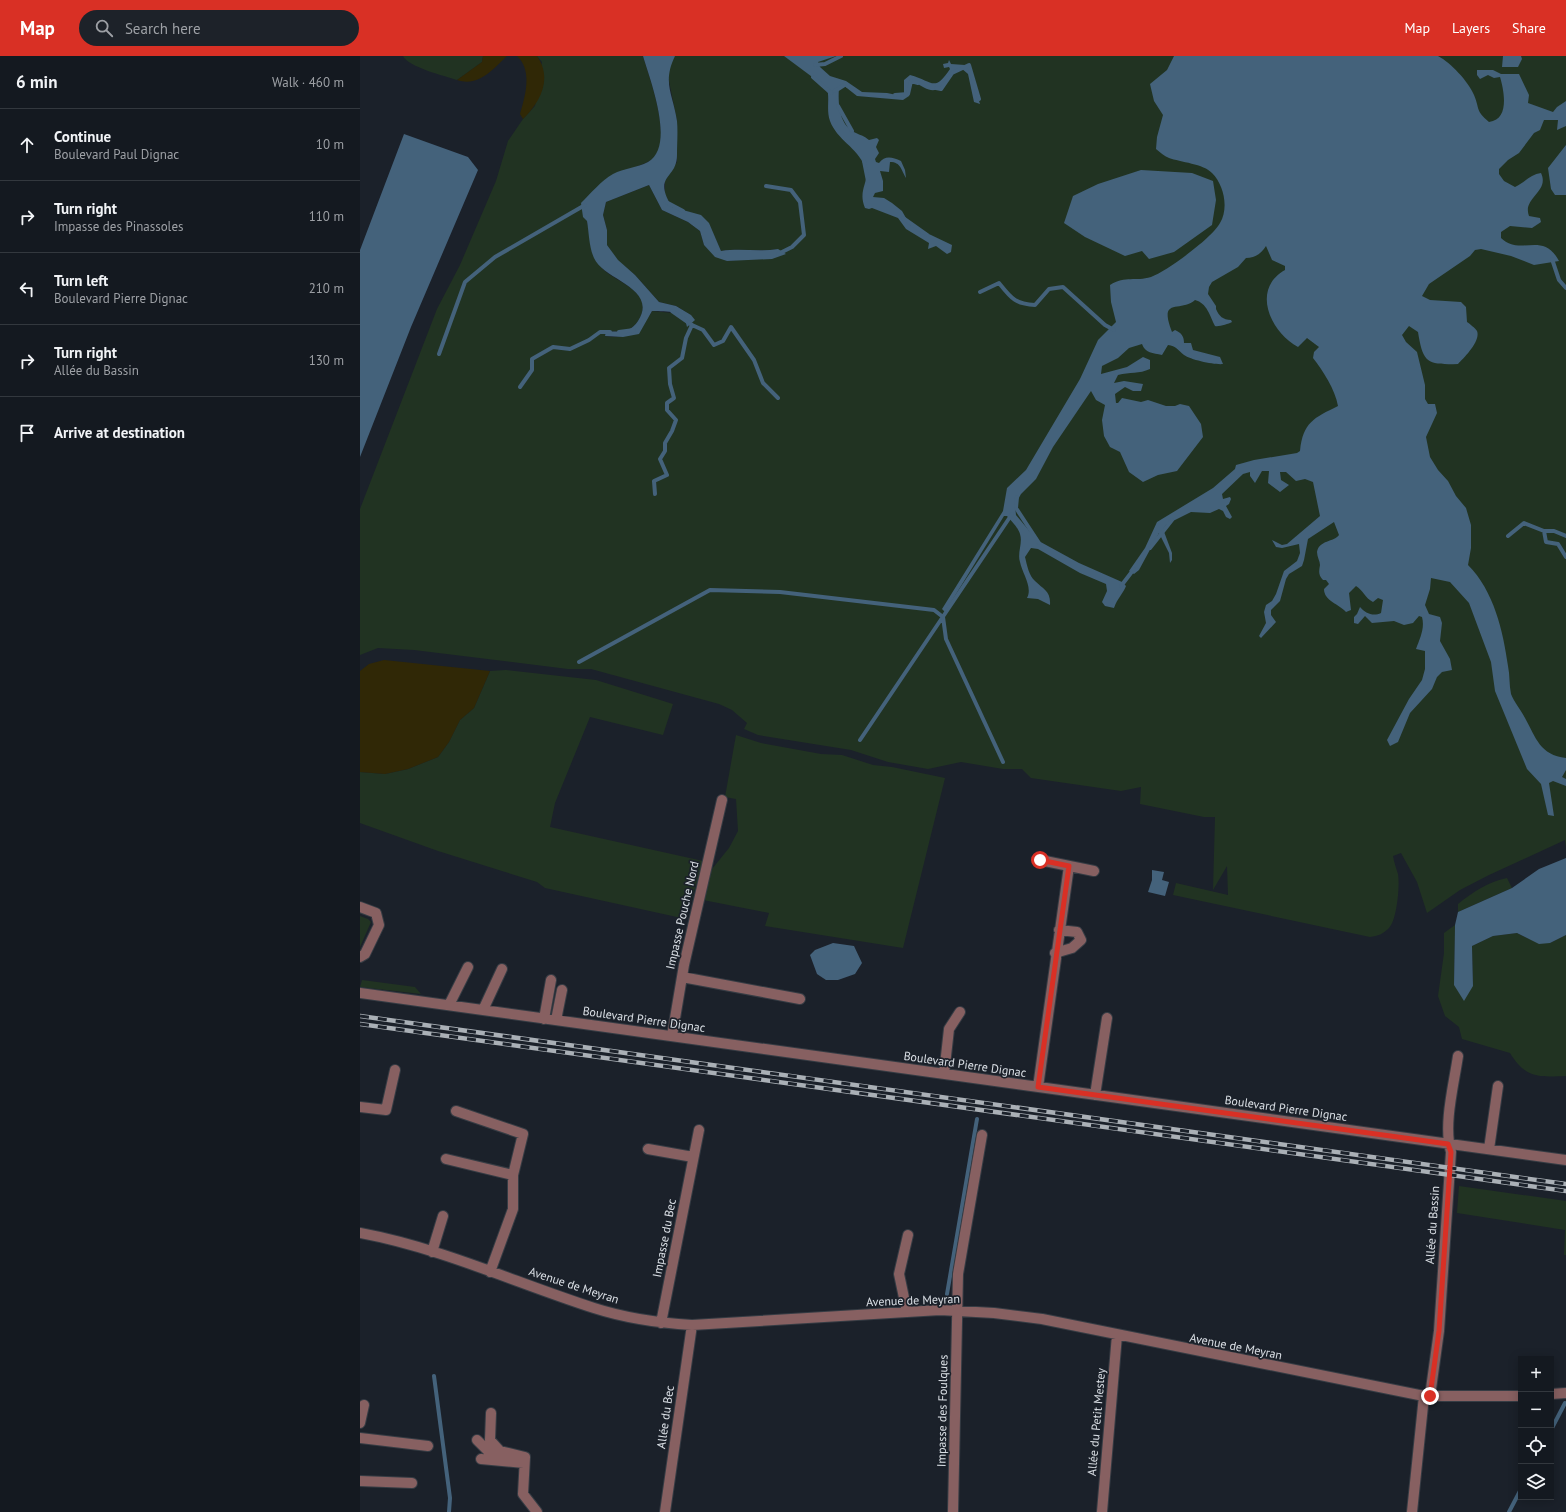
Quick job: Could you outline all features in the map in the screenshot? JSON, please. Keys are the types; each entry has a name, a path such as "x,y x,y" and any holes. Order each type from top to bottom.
{"street":[{"name":"Impasse Pouche Nord","path":"672,1036 682,978 722,800"},
{"path":"1040,860 1094,870"},
{"path":"1038,1087 1069,866"},
{"path":"360,907 376,913 379,926 365,954 360,957"},
{"path":"1056,954 1072,948 1081,940 1077,932 1059,930"},
{"path":"449,1005 468,967"},
{"path":"483,1010 502,969"},
{"path":"682,978 800,999"},
{"path":"544,1018 551,980"},
{"path":"556,1020 562,990"},
{"name":"Boulevard Pierre Dignac","path":"360,993 1566,1160"},
{"path":"944,1074 950,1030 960,1012"},
{"path":"1095,1095 1107,1018"},
{"name":"Allée du Bassin","path":"1412,1512 1427,1396 1439,1324 1451,1152 1448,1144 1450,1111 1458,1056"},
{"path":"360,1107 386,1110 395,1070"},
{"path":"1489,1149 1498,1086"},
{"path":"456,1111 523,1134 513,1175 513,1209 490,1272"},
{"name":"Impasse du Bec","path":"661,1323 699,1130"},
{"name":"Impasse des Foulques","path":"953,1512 958,1274 982,1135"},
{"path":"648,1149 693,1157"},
{"path":"446,1159 513,1175"},
{"path":"432,1252 443,1216"},
{"name":"Avenue de Meyran","path":"360,1233 407,1244 595,1308 661,1323 692,1325 907,1312 957,1311 1028,1317 1427,1396 1518,1396"},
{"path":"907,1312 899,1274 908,1235"},
{"name":"Allée du Bec","path":"665,1512 692,1325"},
{"name":"Allée du Petit Mestey","path":"1102,1512 1117,1335"},
{"path":"1554,1394 1566,1393"},
{"path":"360,1423 364,1405"},
{"path":"491,1413 490,1440 500,1451"},
{"path":"360,1438 428,1446"},
{"path":"478,1440 490,1452 500,1451 525,1457 523,1494 537,1512"},
{"path":"481,1459 524,1463"},
{"path":"360,1481 412,1484"}],"green space":[{"path":"403,56 483,56 482,62 457,80 436,74 412,64"},
{"path":"537,56 643,56 653,90 661,130 661,142 656,156 631,170 613,188 587,221 599,264 608,273 632,289 642,302 642,311 638,321 632,328 616,332 606,331 605,336 619,337 635,329 650,315 652,311 682,314 686,318 691,315 676,306 659,302 635,275 618,261 607,245 607,230 603,215 606,202 649,185 662,210 688,222 700,231 704,245 727,261 747,259 778,249 721,251 705,220 672,207 665,195 665,181 677,162 677,121 664,56 1566,56 1566,848 1565,840 1489,875 1460,890 1427,913 1417,882 1401,853 1393,856 1399,879 1394,918 1392,924 1387,930 1376,936 1370,937 1173,895 1176,883 1228,895 1227,866 1213,890 1215,817 1204,817 1140,804 1141,787 1121,791 1031,778 1022,769 1003,769 961,762 928,769 888,762 851,750 758,735 744,729 747,723 732,710 719,704 591,669 568,669 414,650 378,648 360,655 360,509 437,309 460,265 496,181 508,141 523,119 535,106 542,62"},
{"path":"506,670 596,680 673,704 663,735 590,717 555,803 550,827 703,861 686,919 545,888 537,882 438,851 360,823 360,772 385,774 408,769 438,757 449,742 460,720 474,708 490,671"},
{"path":"736,735 761,743 821,754 842,755 873,765 892,767 945,778 903,948 765,926 769,913 703,900 712,869 729,848 738,831 736,799 725,797"},
{"path":"1507,878 1512,888 1458,912 1458,904 1469,895 1487,885"},
{"path":"360,916 371,922 360,947"},
{"path":"1455,925 1454,985 1473,986 1472,946 1493,936 1517,933 1529,939 1550,943 1566,935 1566,1076 1534,1075 1522,1068 1510,1053 1462,1039 1459,1027 1445,1016 1438,996 1444,953 1444,933"},
{"path":"362,980 415,987 421,994 360,987"},
{"path":"1459,1186 1566,1201 1566,1255 1564,1255 1565,1230 1457,1213"}],"sand":[{"path":"483,56 507,56 490,72 479,79 465,82 457,80 482,62"},
{"path":"517,56 537,56 544,73 544,82 539,98 523,119 520,114 524,99 526,76 522,62"},
{"path":"384,660 490,671 474,708 460,720 449,742 438,757 408,769 385,774 360,772 360,671 369,664"}],"water":[{"path":"643,56 675,56 671,65 669,81 677,121 677,155 676,163 667,178 664,188 666,196 672,207 701,215 709,223 721,251 778,249 786,254 772,259 727,261 715,257 704,245 700,231 688,222 662,210 649,185 606,202 603,215 607,230 607,245 618,260 635,275 659,302 676,306 691,315 695,320 687,327 683,317 679,314 652,311 639,334 623,337 605,336 606,331 616,332 632,328 638,321 643,310 641,300 636,292 599,266 594,258 590,245 587,221 583,217 581,203 596,187 613,174 648,162 656,154 660,142 661,128 659,112"},
{"path":"784,56 836,56 818,62 820,67 830,76 846,81 862,92 887,93 902,96 904,96 904,80 910,75 936,83 945,76 950,69 949,67 944,68 943,64 948,63 949,60 951,64 965,65 969,69 980,104 974,102 968,74 961,68 954,71 946,82 937,89 933,90 924,88 911,80 909,81 909,96 903,100 857,96 843,85 839,87 840,113 846,125 856,133 869,140 877,138 879,140 876,147 879,153 875,159 876,162 879,163 881,160 886,158 895,158 901,161 905,170 906,178 899,165 894,162 890,162 889,172 880,171 883,181 883,191 875,193 873,197 884,198 902,211 910,225 952,245 951,252 947,254 936,246 928,249 929,243 906,229 898,218 872,208 865,208 862,196 866,177 865,167 857,154 833,128 828,113 827,88"},
{"path":"1174,56 1438,56 1448,63 1463,78 1474,95 1480,112 1489,122 1496,120 1503,110 1504,96 1502,83 1500,77 1494,78 1488,75 1480,79 1477,75 1477,70 1493,70 1501,74 1519,74 1529,95 1528,103 1553,112 1557,107 1566,101 1566,126 1557,130 1558,120 1544,120 1540,130 1534,133 1519,153 1508,160 1499,169 1499,174 1504,181 1515,187 1531,177 1541,173 1543,180 1542,185 1529,204 1528,210 1529,216 1540,218 1541,222 1532,228 1510,226 1501,232 1501,238 1508,243 1516,245 1539,245 1546,247 1553,252 1559,261 1534,265 1511,256 1481,249 1475,250 1470,256 1429,284 1422,296 1430,300 1461,302 1466,307 1467,322 1477,331 1477,340 1468,354 1458,364 1439,364 1428,360 1422,350 1418,332 1409,326 1402,335 1406,342 1417,352 1425,385 1425,399 1428,404 1435,404 1437,413 1426,437 1430,457 1438,470 1448,481 1456,496 1466,508 1471,525 1471,548 1468,565 1485,587 1496,612 1509,669 1511,694 1540,744 1550,753 1566,758 1566,770 1562,777 1566,779 1566,786 1553,781 1549,783 1554,816 1548,815 1541,784 1527,769 1495,691 1491,662 1469,603 1450,582 1431,578 1430,589 1425,605 1429,614 1440,617 1442,623 1440,641 1450,659 1452,670 1442,672 1437,677 1432,689 1410,713 1398,742 1390,746 1387,740 1409,699 1422,680 1425,669 1425,651 1416,649 1422,629 1422,617 1419,616 1413,623 1404,625 1394,621 1372,623 1365,616 1358,624 1354,623 1354,617 1360,607 1369,614 1375,615 1381,613 1383,600 1378,598 1373,602 1356,586 1349,593 1351,610 1346,612 1326,597 1324,589 1329,584 1326,580 1321,578 1319,571 1320,563 1317,552 1321,545 1339,535 1334,522 1308,539 1302,566 1289,574 1286,579 1280,601 1271,610 1271,615 1276,622 1261,638 1259,636 1266,623 1264,612 1266,605 1272,601 1276,594 1284,571 1297,561 1300,553 1299,544 1282,548 1276,547 1272,540 1282,545 1287,544 1320,516 1313,482 1305,479 1296,481 1286,472 1280,472 1281,480 1289,485 1280,492 1268,483 1269,471 1262,471 1255,483 1250,476 1250,472 1243,474 1222,494 1223,499 1230,497 1231,499 1229,504 1226,506 1232,517 1230,519 1226,517 1223,511 1219,509 1210,513 1191,512 1167,524 1163,529 1172,553 1172,560 1170,563 1169,553 1159,533 1139,570 1134,574 1129,571 1145,548 1157,522 1213,488 1235,469 1236,465 1254,460 1297,453 1300,451 1304,433 1311,422 1322,414 1338,406 1325,374 1313,358 1314,352 1319,347 1307,338 1298,347 1288,340 1279,331 1268,310 1267,299 1269,288 1275,278 1285,270 1285,266 1272,260 1266,246 1258,255 1246,258 1238,267 1212,282 1209,287 1208,294 1216,306 1218,314 1228,320 1231,320 1232,322 1221,326 1215,326 1205,307 1195,300 1189,304 1169,309 1168,321 1172,332 1175,330 1181,334 1184,343 1191,343 1193,350 1220,357 1223,364 1209,363 1192,359 1184,355 1175,347 1168,345 1162,355 1153,353 1147,351 1142,344 1129,348 1118,358 1102,366 1101,374 1127,367 1143,357 1150,360 1150,369 1142,372 1118,375 1114,383 1124,381 1143,384 1141,391 1133,391 1125,387 1115,394 1116,403 1118,403 1122,398 1141,402 1148,400 1166,406 1175,406 1180,404 1189,406 1201,424 1203,437 1177,471 1158,475 1143,482 1129,472 1120,452 1110,447 1104,436 1102,420 1105,405 1096,400 1091,391 1053,447 1036,479 1021,494 1015,505 1016,515 1037,540 1079,563 1122,582 1126,586 1114,608 1105,606 1102,602 1107,591 1106,584 1080,573 1038,549 1031,548 1025,557 1028,570 1033,579 1048,593 1050,605 1038,599 1027,598 1029,589 1019,559 1021,537 1016,527 1007,516 1004,516 945,612 942,609 1003,511 1007,488 1026,470 1080,379 1098,340 1116,322 1111,302 1110,285 1121,280 1140,279 1158,274 1199,245 1215,229 1223,217 1225,204 1224,197 1220,184 1212,173 1198,165 1169,158 1156,149 1157,137 1163,115 1154,101 1150,84 1167,70"},
{"path":"1503,56 1521,56 1522,59 1518,67 1502,67"},
{"path":"404,134 468,157 478,170 411,327 360,457 360,250"},
{"path":"1566,145 1566,195 1555,195 1551,189 1548,168"},
{"path":"1141,170 1192,173 1213,181 1216,200 1212,225 1174,252 1149,259 1142,251 1125,256 1085,237 1064,223 1073,196 1098,184"},
{"path":"1566,858 1566,935 1550,943 1539,944 1517,933 1493,936 1472,946 1473,986 1464,1001 1454,985 1455,925 1458,912 1512,888 1539,869"},
{"path":"1152,870 1164,872 1162,880 1169,882 1165,896 1148,892 1152,880"},
{"path":"833,943 854,946 862,963 855,974 838,980 826,980 817,974 810,955 815,950"}],"waterway":[{"path":"815,65 825,64 841,56"},
{"path":"936,88 941,89 952,73 969,65 979,99"},
{"path":"813,77 831,93"},
{"path":"895,95 908,94 911,81 918,83"},
{"path":"835,91 846,84 848,86"},
{"path":"838,106 852,131"},
{"path":"864,161 868,181"},
{"path":"766,186 791,190 800,202 804,235 792,247 778,254"},
{"path":"666,202 683,211"},
{"path":"439,354 465,282 495,257 585,205"},
{"path":"903,218 927,235"},
{"path":"1552,259 1559,280 1566,288"},
{"path":"980,292 999,283 1007,293 1018,302 1035,305 1049,289 1063,287 1105,325 1114,330"},
{"path":"655,494 654,481 667,475 660,459 665,451 665,443 676,420 667,410 667,403 674,398 670,384 669,368 682,358 686,338 692,325 672,311"},
{"path":"692,325 703,330 714,345 723,341 731,327 754,360 763,383 778,398"},
{"path":"619,332 634,330"},
{"path":"520,387 532,370 532,359 553,347 570,349 589,340 600,332 610,332"},
{"path":"1017,497 1016,508 1039,543"},
{"path":"860,740 1012,514"},
{"path":"1150,548 1172,520"},
{"path":"1508,536 1524,523 1544,531 1554,531 1566,536"},
{"path":"1544,531 1546,542 1558,544 1566,557"},
{"path":"1121,586 1134,569"},
{"path":"579,662 710,590 780,592 934,610 943,617 946,639 1003,762"},
{"path":"947,1294 977,1119"},
{"path":"434,1376 450,1498 449,1512"},
{"path":"1552,1428 1565,1403"},
{"path":"1509,1512 1518,1495"}],"railway":[{"path":"360,1016 1566,1184"},
{"path":"360,1024 1566,1191"}],"route":[{"path":"1040,860 1069,866 1038,1087 1448,1144 1451,1152 1446,1206 1439,1331 1430,1396"}]}
